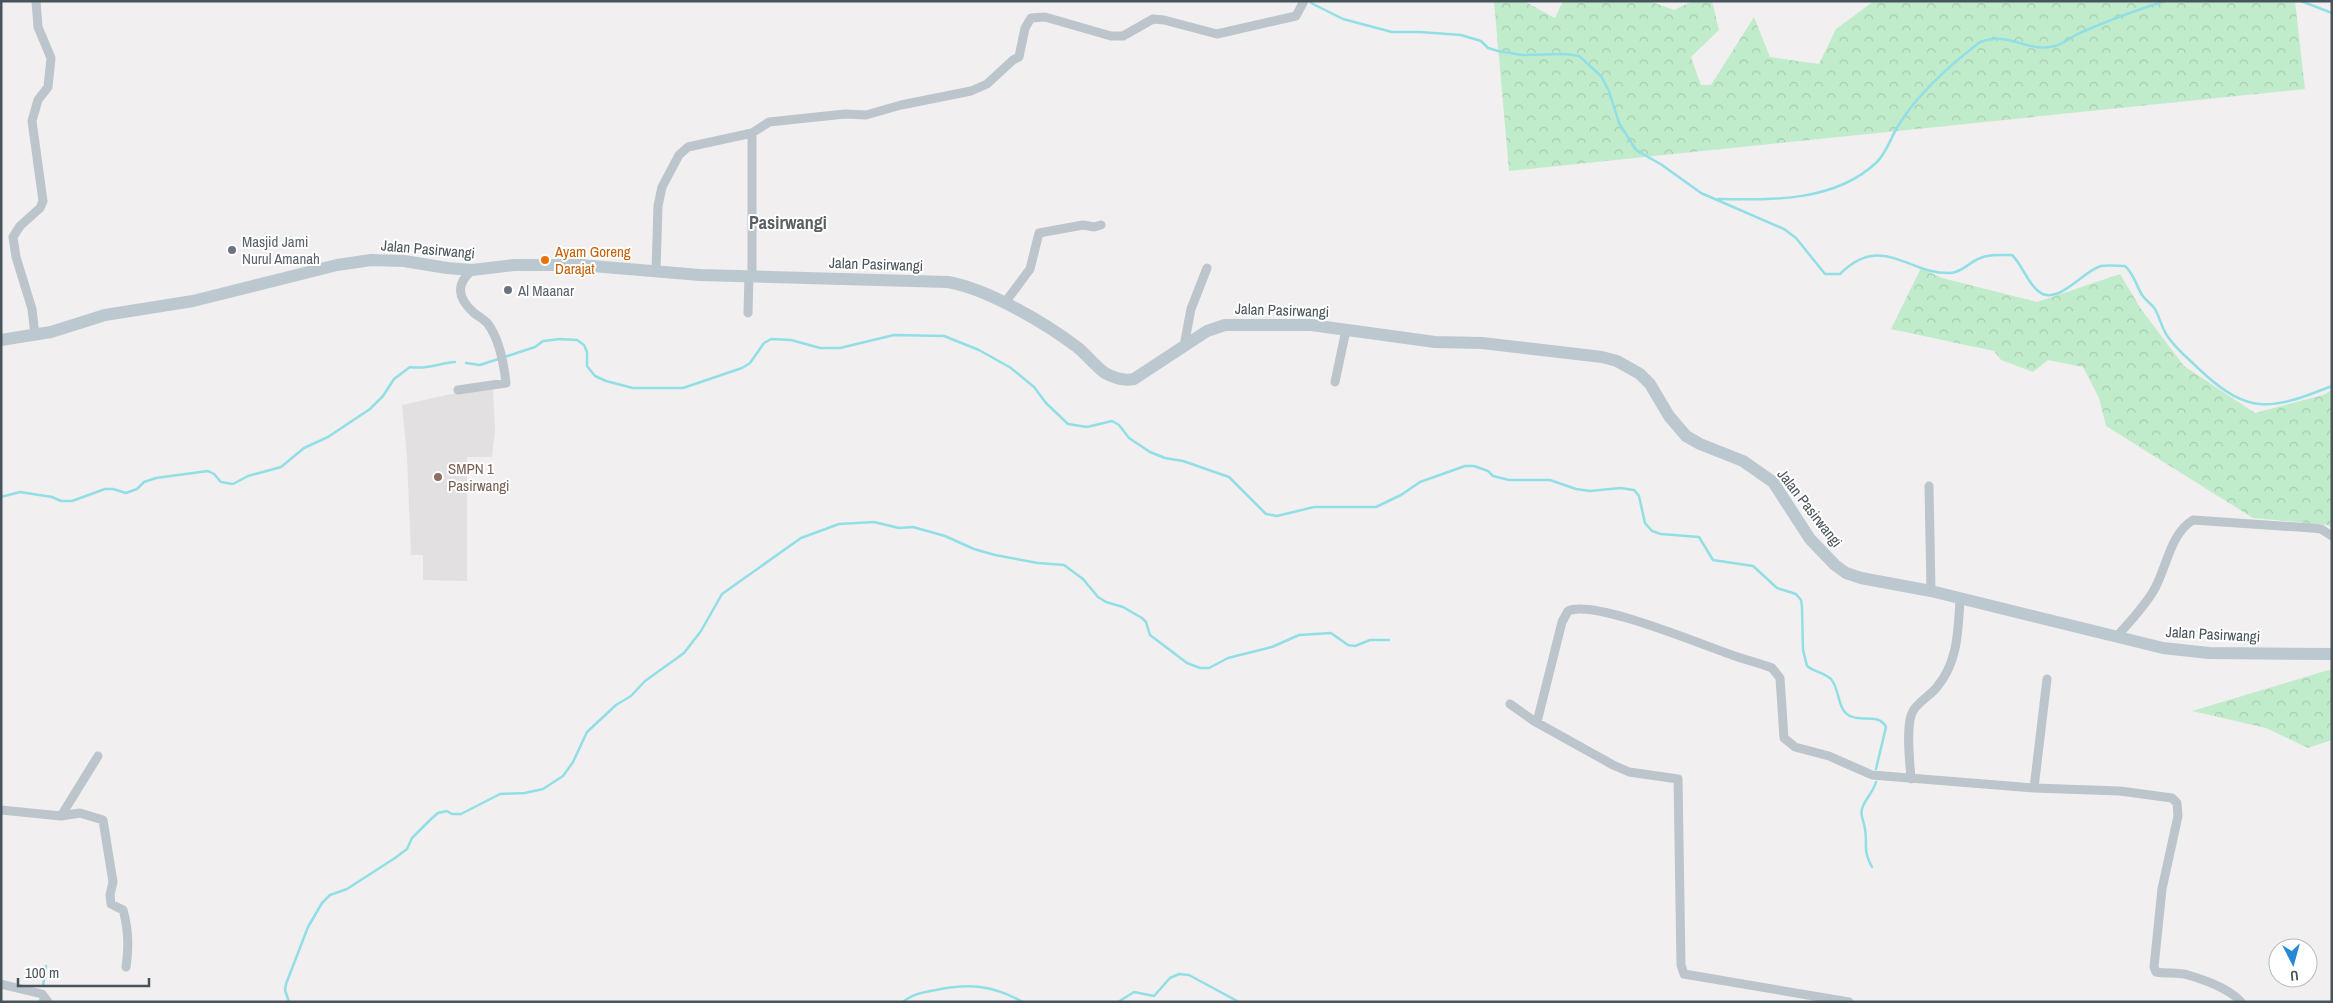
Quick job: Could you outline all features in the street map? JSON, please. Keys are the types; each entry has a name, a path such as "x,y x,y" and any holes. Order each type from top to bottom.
{"street":[{"path":"35,335 32,309 16,257 13,237 20,226 40,208 43,201 32,121 40,98 48,87 51,58 39,30 36,1"},
{"path":"656,270 658,206 662,187 679,154 688,147 752,133 769,122 845,114 866,115 901,105 971,91 987,84 1013,60 1019,57 1025,28 1031,18 1045,17 1112,36 1123,36 1153,19 1218,34 1296,16 1302,5"},
{"path":"748,313 752,133"},
{"path":"1004,304 1030,269 1039,233 1083,224 1094,227 1102,225"},
{"name":"Jalan Pasirwangi","path":"1,340 35,335 105,315 193,301 345,264 371,260 404,261 472,270 514,266 580,265 700,275 948,282 961,284 1046,324 1080,349 1104,372 1119,379 1134,379 1207,331 1225,325 1311,325 1435,342 1482,342 1557,350 1617,361 1640,374 1650,384 1669,416 1686,436 1700,444 1743,461 1773,482 1810,539 1834,565 1846,573 1860,578 1931,591 1960,600 2117,636 2151,646 2209,653 2332,654"},
{"path":"1184,346 1191,310 1207,268"},
{"path":"458,390 506,383 496,341 488,323 472,312 461,297 459,287 472,270"},
{"path":"1335,382 1346,330"},
{"path":"1928,486 1931,591"},
{"path":"2117,636 2154,590 2182,527 2193,520 2321,529 2332,536"},
{"path":"1911,779 1910,728 1912,712 1938,687 1950,668 1958,638 1960,600"},
{"path":"1537,722 1562,622 1568,611 1586,610 1654,626 1772,668 1780,678 1784,738 1787,742 1795,747 1829,756 1872,775 2034,788 2120,791 2172,798 2177,803 2178,816 2162,889 2154,967 2156,972 2187,975 2210,984 2234,994 2242,1002"},
{"path":"2034,788 2048,679"},
{"path":"1510,704 1537,722 1613,765 1629,772 1678,779 1681,965 1684,974 1849,1002"},
{"path":"61,816 98,756"},
{"path":"1,810 61,816 80,812 103,820 113,882 110,895 111,904 123,910 128,937 130,950 126,967"},
{"path":"1,984 42,994 48,1002"}],"shaded area":[{"name":"SMPN 1 Pasirwangi","path":"493,388 495,431 492,457 467,457 467,581 423,580 423,555 411,555 407,456 402,405 460,392"}],"green space":[{"path":"1494,1 1524,1 1555,18 1563,1 1649,1 1674,10 1693,1 1712,1 1719,30 1691,57 1701,85 1711,85 1754,17 1770,57 1819,64 1836,29 1874,1 2295,1 2305,89 1509,171"},
{"path":"1921,268 1942,278 2037,302 2120,274 2141,309 2184,366 2255,413 2323,395 2332,390 2332,528 2328,525 2253,518 2106,426 2099,398 2083,367 2048,360 2033,372 2001,360 1994,351 1891,329"},
{"path":"2332,669 2332,740 2308,748 2266,728 2192,711"}],"waterway":[{"path":"1718,199 1802,196 1842,185 1860,175 1877,162 1898,126 1915,102 1946,70 1980,42 2000,39 2035,47 2055,46 2102,23 2165,1"},
{"path":"2301,1 2332,13"},
{"path":"1311,3 1343,19 1392,32 1461,35 1481,41 1488,48 1522,55 1566,54 1579,56 1601,76 1609,91 1619,123 1636,150 1662,165 1701,193 1784,229 1796,238 1825,274 1840,274 1855,262 1869,256 1895,258 1921,268 1951,273 1959,271 1982,257 2012,255 2037,290 2044,295 2052,295 2061,292 2101,266 2125,266 2133,276 2142,295 2155,309 2164,331 2171,341 2200,370 2233,396 2248,402 2277,403 2294,400 2332,386"},
{"path":"466,363 480,365 535,347 543,341 577,340 584,345 587,352 587,366 595,376 606,381 633,388 683,388 742,368 750,363 764,343 771,339 791,340 820,348 840,348 894,335 944,336 979,350 1011,368 1034,387 1046,403 1068,424 1087,427 1112,421 1119,425 1129,438 1150,452 1229,477 1266,514 1277,516 1314,507 1376,507 1401,495 1420,482 1465,466 1474,466 1488,471 1493,476 1509,480 1550,480 1576,489 1590,491 1620,488 1634,490 1639,496 1645,523 1652,531 1661,534 1699,537 1713,560 1753,566 1777,588 1796,594 1801,600 1803,650 1807,666 1831,679 1846,713 1854,718 1879,720 1886,727 1876,769"},
{"path":"1,497 20,492 52,497 61,501 72,501 105,489 126,493 137,489 144,482 156,478 208,471 214,474 221,482 233,484 248,476 281,467 304,448 328,437 370,409 383,396 394,379 410,367 422,368 455,362"},
{"path":"289,1002 285,990 286,984 308,927 322,903 330,895 347,889 407,849 412,838 438,813 447,811 452,814 461,814 500,794 525,793 543,789 563,776 573,762 587,732 616,705 631,696 645,681 684,653 701,631 722,594 801,538 839,524 874,522 899,528 913,527 945,536 974,549 995,555 1038,563 1064,565 1083,579 1098,597 1106,602 1123,607 1142,618 1146,622 1150,635 1187,663 1200,668 1209,668 1228,658 1272,647 1299,635 1331,633 1348,645 1355,646 1370,640 1389,640"},
{"path":"1872,867 1866,851 1866,835 1861,812 1876,782"},
{"path":"43,986 46,966"},
{"path":"1118,1002 1134,992 1154,996 1170,978 1179,974 1189,975 1239,1002"},
{"path":"903,1002 910,997 923,993 970,986 1001,992 1023,1002"}],"place":[{"name":"Masjid Jami Nurul Amanah","path":"232,250"},
{"name":"Ayam Goreng Darajat","path":"545,260"},
{"name":"Al Maanar","path":"508,290"},
{"name":"SMPN 1 Pasirwangi","path":"438,477"}],"district":[{"name":"Pasirwangi","path":"788,222"}]}
